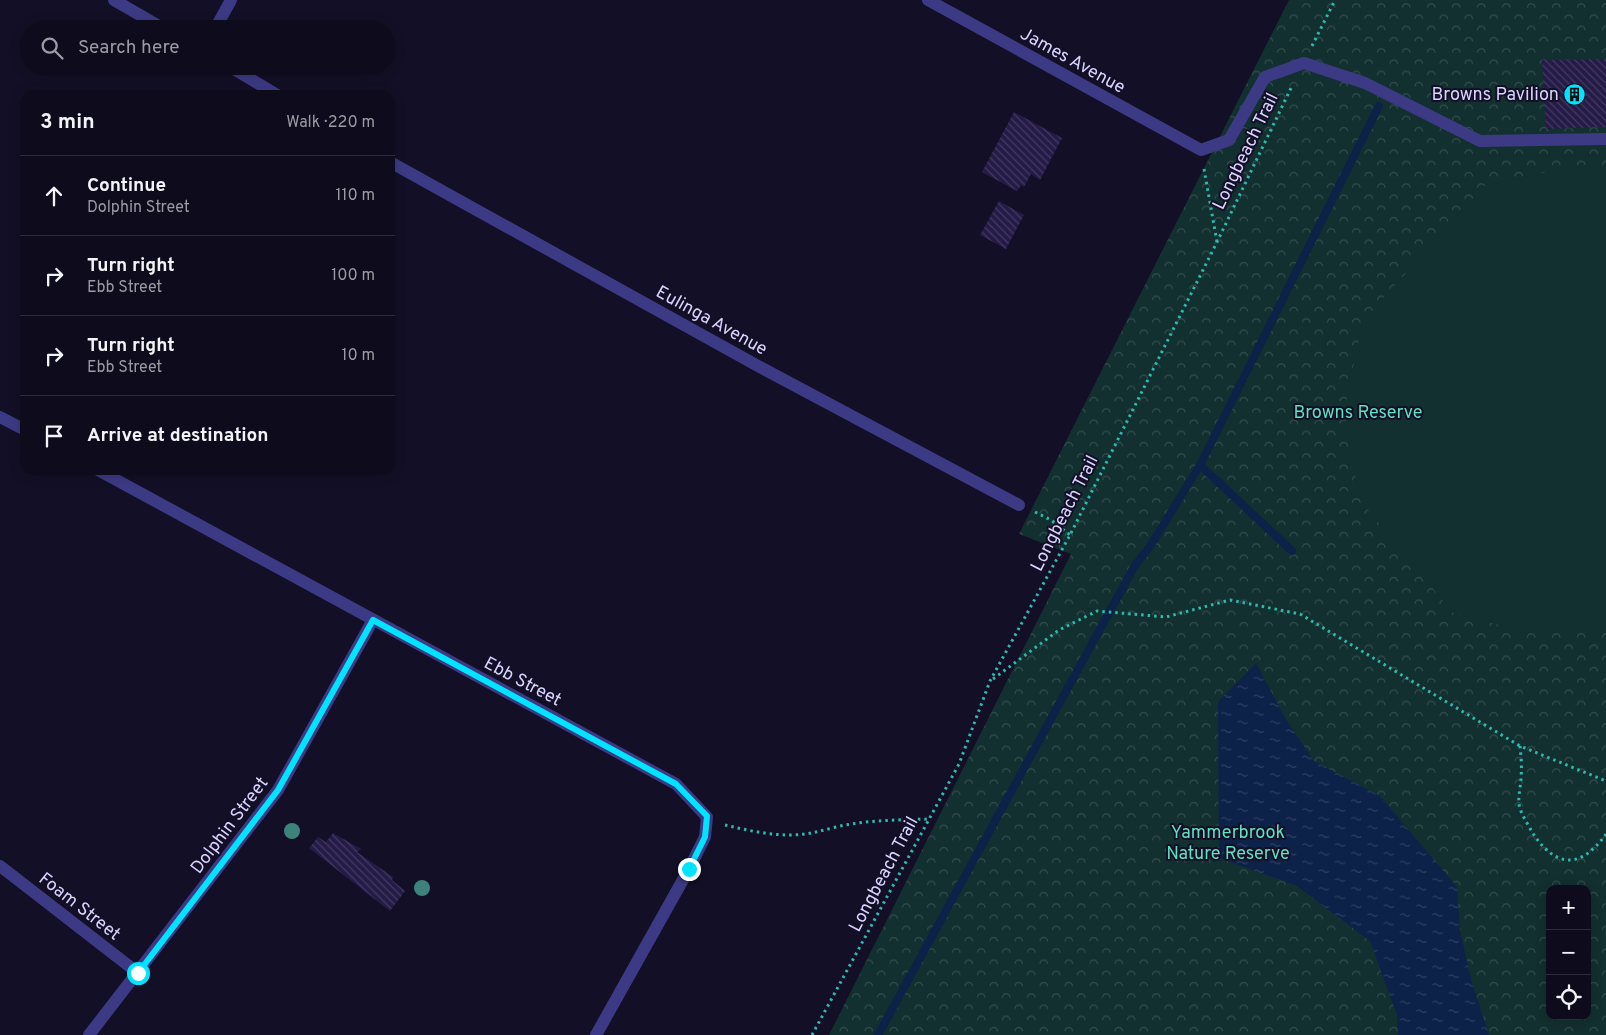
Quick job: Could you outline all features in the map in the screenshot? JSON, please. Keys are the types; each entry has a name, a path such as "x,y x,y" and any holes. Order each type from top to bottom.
{"street":[{"path":"114,0 148,20"},
{"path":"220,20 231,0"},
{"name":"James Avenue","path":"928,0 1201,150"},
{"path":"1201,150 1229,140 1265,77 1298,64 1365,83 1480,141 1606,139"},
{"path":"244,75 269,90"},
{"name":"Eulinga Avenue","path":"395,165 749,361 1019,505"},
{"path":"0,417 20,427"},
{"name":"Ebb Street","path":"107,475 676,784 707,816"},
{"name":"Dolphin Street","path":"89,1035 278,790 373,620"},
{"path":"596,1035 697,853 705,837 707,816"},
{"name":"Foam Street","path":"0,866 138,973"}],"path":[{"name":"Longbeach Trail","path":"812,1035 958,764 990,681 1070,535 1217,242 1298,64 1335,0"},
{"path":"1201,150 1217,242"},
{"path":"1019,505 1051,520 1070,535"},
{"path":"990,681 1059,630 1098,611 1166,617 1230,600 1300,614 1520,746 1606,781"},
{"path":"1520,746 1522,777 1519,805 1540,845 1563,861 1572,861 1585,857 1596,848 1606,834"},
{"path":"707,816 720,824 747,830 790,835 816,833 836,827 861,824 929,819"}],"green space":[{"path":"1289,0 1606,0 1606,1035 829,1035 1071,554 1019,534"},
{"name":"Browns Reserve","path":"1568,167 1606,171 1606,623 1589,631 1530,633 1453,613 1360,500 1344,413 1363,321 1484,186"}],"water":[{"path":"1256,663 1287,721 1314,761 1380,796 1457,887 1460,930 1471,979 1489,1035 1398,1035 1397,1015 1370,941 1297,886 1219,858 1218,702"}],"building":[{"name":"Browns Pavilion","path":"1606,59 1606,127 1546,129 1542,60"},
{"path":"1014,112 1062,138 1040,180 1031,174 1024,187 1021,185 1017,191 982,172"},
{"path":"999,201 1024,215 1006,249 980,235"},
{"path":"333,833 361,849 357,852 393,877 392,880 405,891 390,911 309,848 318,837 326,842"}],"waterway":[{"path":"878,1035 1134,567 1151,545 1200,465 1379,106"},
{"path":"1200,465 1292,551"}],"place":[{"name":"Browns Pavilion","path":"1575,94"}],"route":[{"path":"138,973 278,790 373,620 676,784 707,816 705,837 689,869"}],"park label":[{"name":"Yammerbrook Nature Reserve","path":"1228,842"}]}
